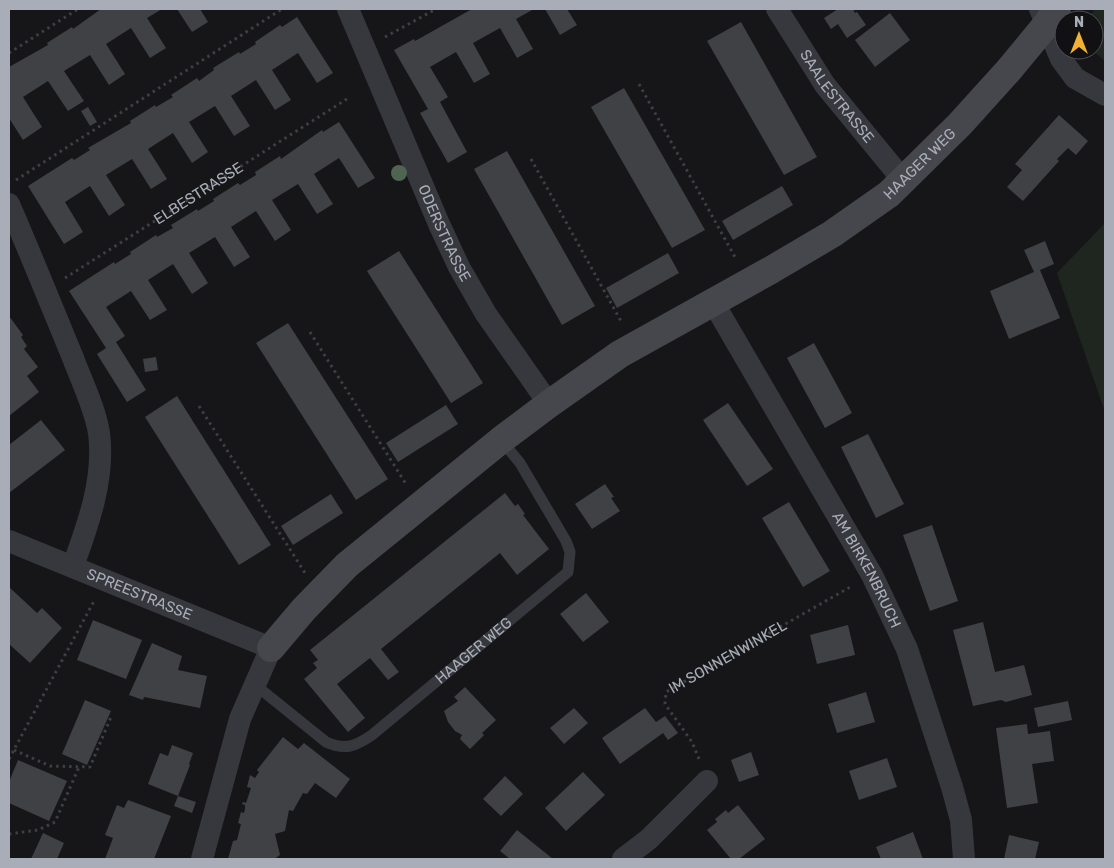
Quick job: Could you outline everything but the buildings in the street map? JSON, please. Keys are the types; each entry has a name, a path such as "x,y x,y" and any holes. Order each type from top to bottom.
{"street":[{"name":"ODERSTRASSE","path":"348,9 439,224 460,267 486,314 550,404"},
{"name":"SAALESTRASSE","path":"777,9 825,85 903,180"},
{"name":"HAAGER WEG","path":"202,859 240,720 271,648 304,608 347,565 501,440 620,354 832,234 889,194 960,124 1047,14"},
{"path":"1047,14 1060,59 1075,78 1105,95"},
{"path":"9,204 46,291 91,406 99,434 98,467 92,511 73,566"},
{"name":"AM BIRKENBRUCH","path":"713,302 872,575 907,649 961,820 964,859"},
{"name":"SPREESTRASSE","path":"9,541 271,648"},
{"path":"623,859 649,839 707,781"}],"lane":[{"name":"HAAGER WEG","path":"254,684 326,742 336,747 348,747 359,744 380,729 568,572 570,552 566,541 520,464 501,440"}],"path":[{"path":"9,53 78,9"},
{"path":"9,185 282,9"},
{"path":"365,48 436,9"},
{"path":"639,84 749,281"},
{"name":"ELBESTRASSE","path":"46,291 350,97"},
{"path":"531,159 634,345"},
{"path":"310,332 419,506"},
{"path":"199,406 318,594"},
{"name":"IM SONNENWINKEL","path":"707,781 692,742 665,704 666,692 872,575"},
{"path":"9,760 105,580"},
{"path":"14,750 50,766 90,767 111,717"},
{"path":"9,834 38,830 55,822 79,767"}],"shaded area":[{"path":"1105,9 1105,61 1104,10 1094,10"},
{"path":"1105,223 1105,412 1057,273"}]}
